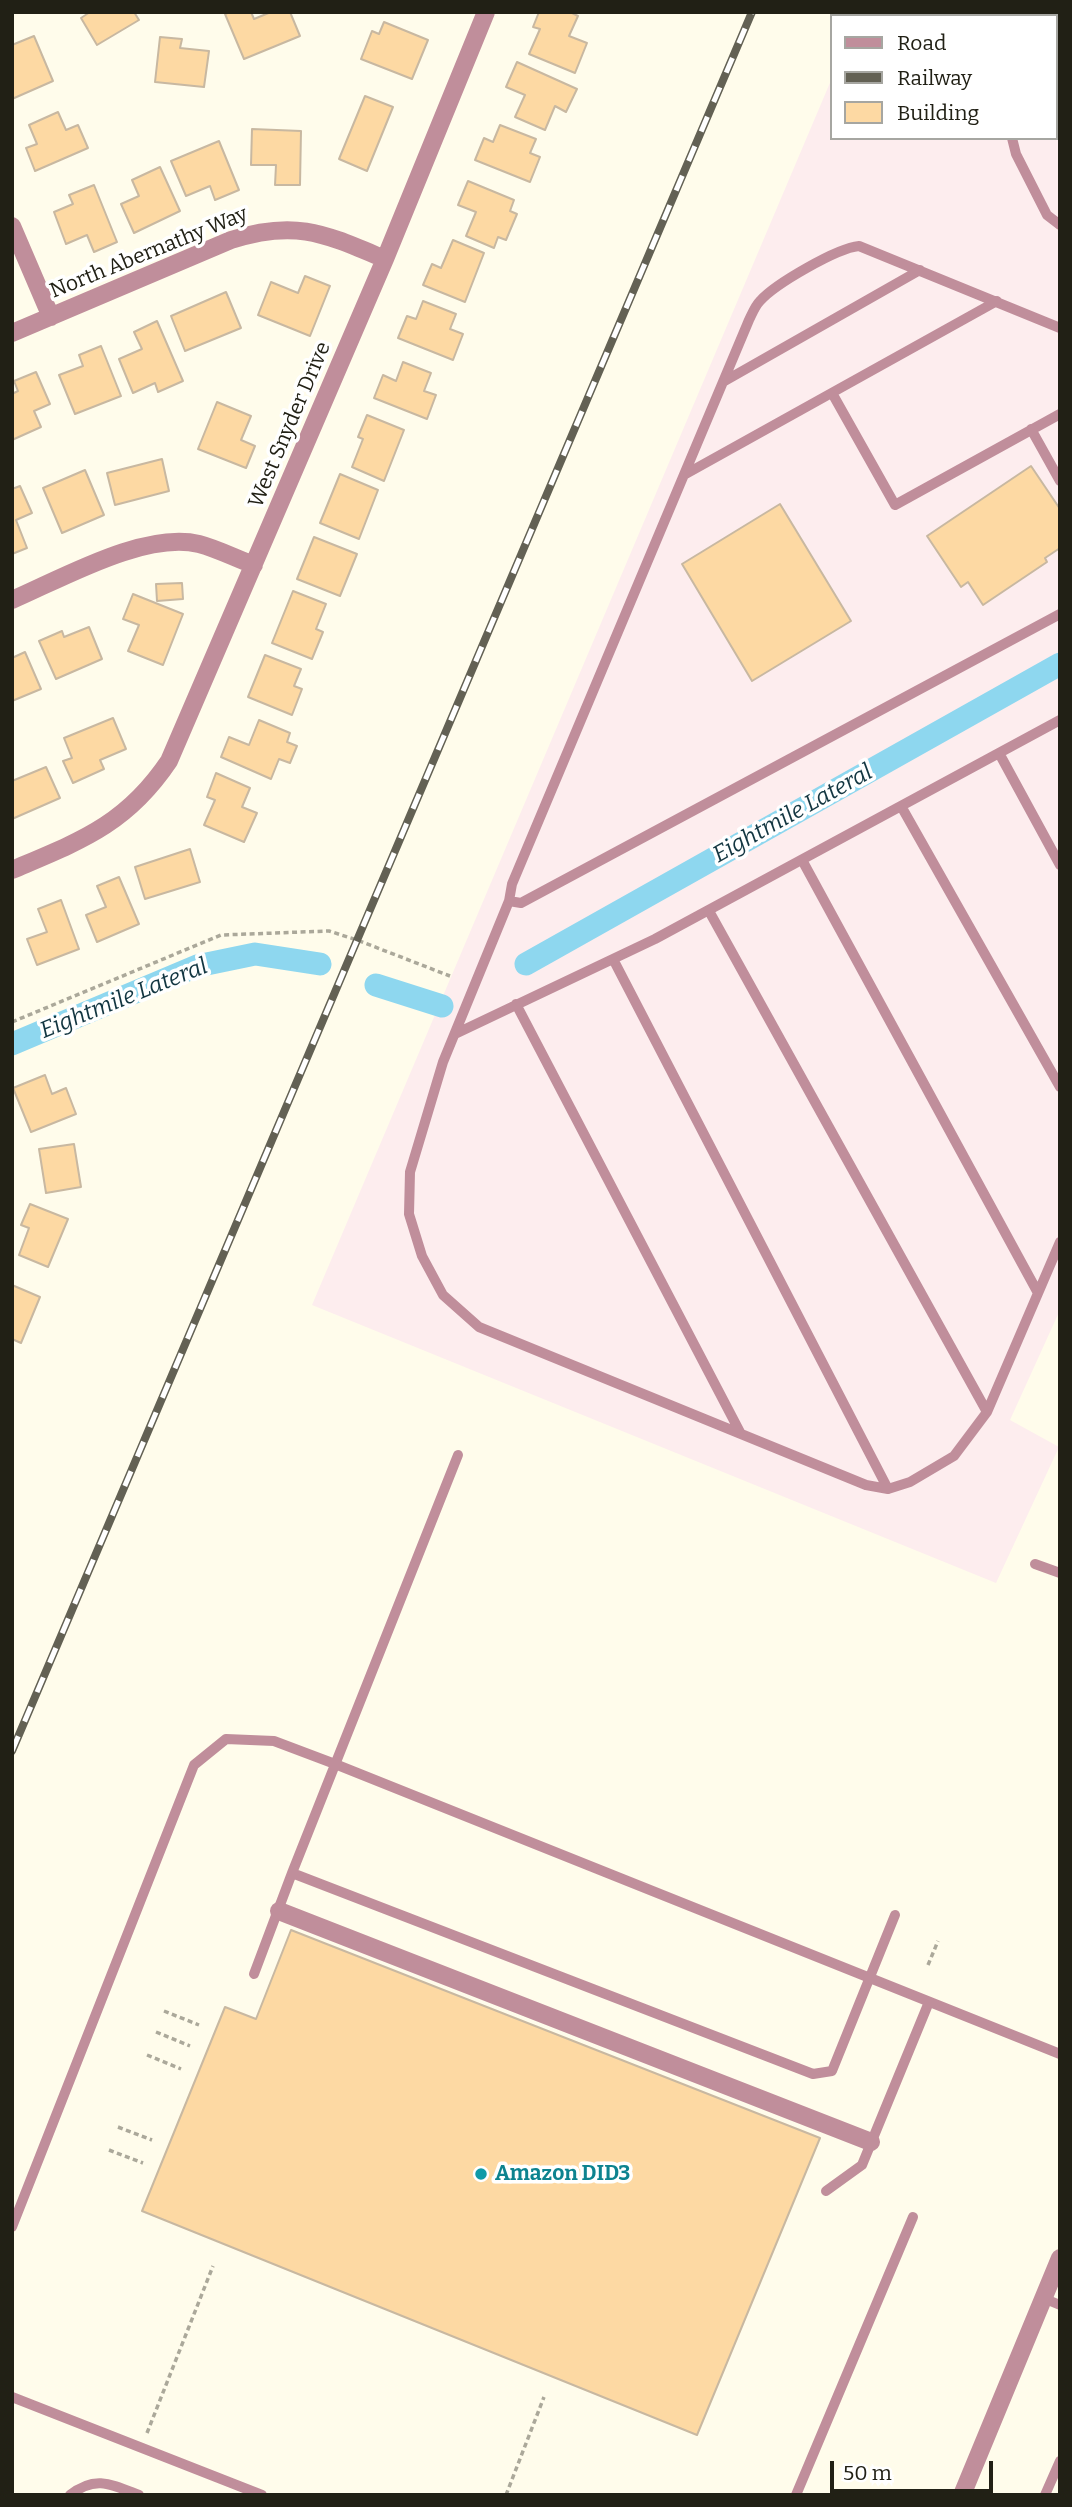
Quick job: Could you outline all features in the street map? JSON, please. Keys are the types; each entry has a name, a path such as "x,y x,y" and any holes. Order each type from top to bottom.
{"street":[{"name":"West Snyder Drive","path":"12,870 99,831 139,800 169,761 385,259 486,12"},
{"path":"12,226 51,317"},
{"name":"North Abernathy Way","path":"12,333 231,240 256,232 308,230 333,237 385,259"},
{"path":"12,600 149,544 200,544 254,565"},
{"path":"279,1911 871,2142"},
{"path":"962,2495 1051,2302 1060,2258"}],"lane":[{"path":"1013,140 1016,153 1047,215 1060,225"},
{"path":"1060,328 859,246 847,247 787,280 760,301 749,320 517,871 509,901 443,1062 410,1172 409,1214 422,1256 443,1295 479,1327 866,1485 888,1489 910,1482 954,1456 987,1412 1060,1242"},
{"path":"723,382 920,270"},
{"path":"684,475 996,301"},
{"path":"832,393 895,505 1060,414"},
{"path":"1031,429 1060,481"},
{"path":"509,901 521,904 1060,614"},
{"path":"455,1034 709,911 1060,720"},
{"path":"999,753 1060,865"},
{"path":"901,806 1060,1087"},
{"path":"802,860 1038,1293"},
{"path":"709,911 987,1412"},
{"path":"613,959 888,1489"},
{"path":"516,1004 741,1434"},
{"path":"254,1974 458,1455"},
{"path":"1035,1564 1060,1573"},
{"path":"12,2227 194,1765 226,1739 274,1741 335,1764 1060,2054"},
{"path":"292,1873 813,2074 832,2071 895,1915"},
{"path":"826,2192 862,2165 929,2002"},
{"path":"796,2495 913,2217"},
{"path":"12,2397 262,2495"},
{"path":"1045,2495 1060,2461"},
{"path":"70,2495 83,2485 109,2483 139,2495"}],"path":[{"path":"12,1022 221,935 328,932 357,940 450,976"},
{"path":"928,1965 939,1941"},
{"path":"164,2011 199,2025"},
{"path":"156,2032 190,2046"},
{"path":"147,2055 181,2069"},
{"path":"118,2127 152,2140"},
{"path":"109,2150 143,2163"},
{"path":"141,2448 213,2266"},
{"path":"506,2495 544,2397"}],"shaded area":[{"path":"1060,12 1060,1310 1010,1420 1059,1447 996,1583 312,1305 830,83 830,140 1058,140 1058,14 860,14"}],"building":[{"path":"90,12 134,12 139,20 97,45 81,18"},
{"path":"251,12 254,19 271,12 290,12 300,36 244,59 225,14"},
{"path":"539,12 570,12 578,16 569,36 587,43 575,73 529,54 540,29 533,27"},
{"path":"929,12 1018,12 1017,14 928,14"},
{"path":"384,22 428,40 412,79 361,59 372,31 379,34"},
{"path":"34,36 53,81 12,99 12,45"},
{"path":"160,37 182,39 180,48 209,51 204,87 155,82"},
{"path":"517,62 577,89 566,112 555,106 545,130 515,117 525,95 506,87"},
{"path":"365,96 393,107 367,171 339,159"},
{"path":"58,112 66,130 78,125 88,148 35,171 26,148 37,144 29,125"},
{"path":"500,125 536,139 530,153 540,157 530,182 475,160 484,138 493,142"},
{"path":"252,129 301,131 300,185 275,185 276,165 251,165"},
{"path":"219,141 239,190 215,200 210,186 186,196 171,161"},
{"path":"160,167 180,211 134,233 121,204 139,196 132,180"},
{"path":"468,181 514,200 510,211 517,214 506,240 498,237 494,248 466,236 476,212 458,205"},
{"path":"94,185 117,242 94,252 87,235 66,244 54,212 73,204 69,195"},
{"path":"453,240 484,253 465,302 423,285 432,264 441,268"},
{"path":"305,276 330,286 310,336 258,315 271,282 298,293"},
{"path":"226,292 241,328 185,351 171,316"},
{"path":"423,301 456,314 450,329 463,334 453,360 398,338 407,316 416,319"},
{"path":"157,321 183,381 158,392 155,383 133,393 119,359 142,349 134,332"},
{"path":"101,346 121,396 75,414 59,375 83,366 79,355"},
{"path":"403,362 431,373 424,391 436,395 427,419 374,398 383,375 396,381"},
{"path":"36,372 50,404 34,411 41,427 12,440 12,394 18,391 14,381"},
{"path":"217,402 251,416 241,440 255,446 246,468 198,449"},
{"path":"367,415 404,430 384,481 352,467 363,439 358,437"},
{"path":"162,459 169,491 115,505 107,473"},
{"path":"1031,466 1060,509 1060,548 1045,558 1047,562 983,605 968,582 961,587 927,536"},
{"path":"85,470 104,515 62,533 43,488"},
{"path":"340,474 378,490 359,539 320,523"},
{"path":"20,486 32,513 16,520 27,548 12,554 12,489"},
{"path":"780,504 851,621 752,681 682,564"},
{"path":"314,537 357,554 340,596 297,579"},
{"path":"182,583 183,599 157,601 156,584"},
{"path":"293,591 326,604 316,629 323,632 312,659 272,643"},
{"path":"133,594 183,614 163,665 128,651 139,625 123,619"},
{"path":"89,627 102,659 56,679 39,641 62,631 64,637"},
{"path":"25,652 41,689 12,701 12,658"},
{"path":"265,655 301,669 294,686 302,689 292,715 248,697"},
{"path":"113,718 126,749 100,760 104,769 73,783 63,761 72,758 64,738"},
{"path":"259,720 290,733 287,742 297,746 290,763 279,759 271,779 221,757 229,737 249,745"},
{"path":"46,767 60,798 12,819 12,781"},
{"path":"216,773 250,788 242,807 257,813 244,842 204,825 215,800 207,797"},
{"path":"190,849 200,882 145,899 135,867"},
{"path":"119,877 139,924 97,942 86,915 106,907 97,886"},
{"path":"61,900 79,949 37,965 27,939 47,932 38,909"},
{"path":"45,1075 52,1094 66,1088 76,1114 31,1132 13,1088"},
{"path":"74,1144 81,1187 46,1193 39,1149"},
{"path":"30,1204 68,1219 48,1267 19,1255 29,1228 21,1225"},
{"path":"12,1285 40,1297 21,1343 12,1339"},
{"name":"Amazon DID3","path":"291,1930 820,2138 697,2435 142,2211 225,2007 256,2019"}],"waterway":[{"name":"Eightmile Lateral","path":"526,964 1060,664"},
{"name":"Eightmile Lateral","path":"12,1044 197,966 255,954 320,964"},
{"name":"Eightmile Lateral","path":"376,985 442,1006"}],"railway":[{"path":"12,1751 752,12"}],"place":[{"name":"Amazon DID3","path":"481,2174"}]}
